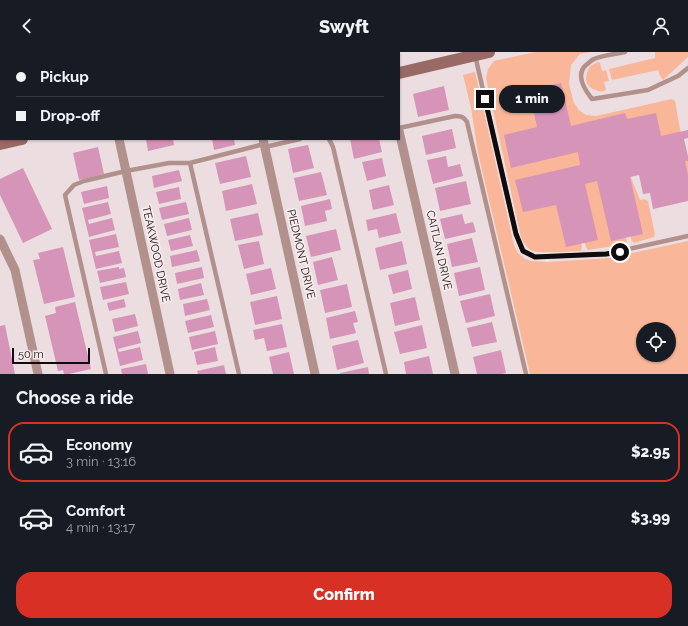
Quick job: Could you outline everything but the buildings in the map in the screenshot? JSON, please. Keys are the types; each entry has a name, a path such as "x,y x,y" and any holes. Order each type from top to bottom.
{"street":[{"path":"400,73 489,52"},
{"name":"CAITLAN DRIVE","path":"400,133 455,374"},
{"path":"0,144 18,140"},
{"name":"TEAKWOOD DRIVE","path":"119,140 170,374"},
{"name":"PIEDMONT DRIVE","path":"264,143 316,374"},
{"path":"0,239 15,270 38,374"}],"lane":[{"path":"626,52 593,59 584,67 581,74 582,84 585,91 592,99 648,90 678,76 688,68"},
{"path":"475,55 516,234 523,251 535,257 606,254 688,236"},
{"path":"400,129 455,116 464,118 467,122 526,374"},
{"path":"106,374 65,195 74,185 126,171 169,163 190,163 264,143 291,140"},
{"path":"330,140 333,147 386,374"},
{"path":"190,163 238,374"}],"shaded area":[{"path":"535,52 590,52 580,54 571,65 569,84 574,103 579,110 586,115 596,116 672,99 675,101 680,129 688,159 688,196 642,174 630,175 640,200 644,199 648,201 655,234 654,237 634,243 630,235 625,236 627,241 626,244 588,250 584,239 580,240 582,247 581,251 537,252 531,250 525,244 521,237 486,78 488,69 494,61"},
{"path":"655,52 688,52 688,57 663,80 658,70 612,80 609,69 655,58"},
{"path":"598,62 600,63 602,71 606,70 609,81 604,82 606,90 602,91 589,86 586,80 590,66"},
{"path":"475,72 514,245 518,253 525,259 547,262 609,258 688,241 688,374 530,374 478,153 471,108 463,75"}],"route":[{"path":"485,99 516,234 523,251 535,257 620,252"}]}
